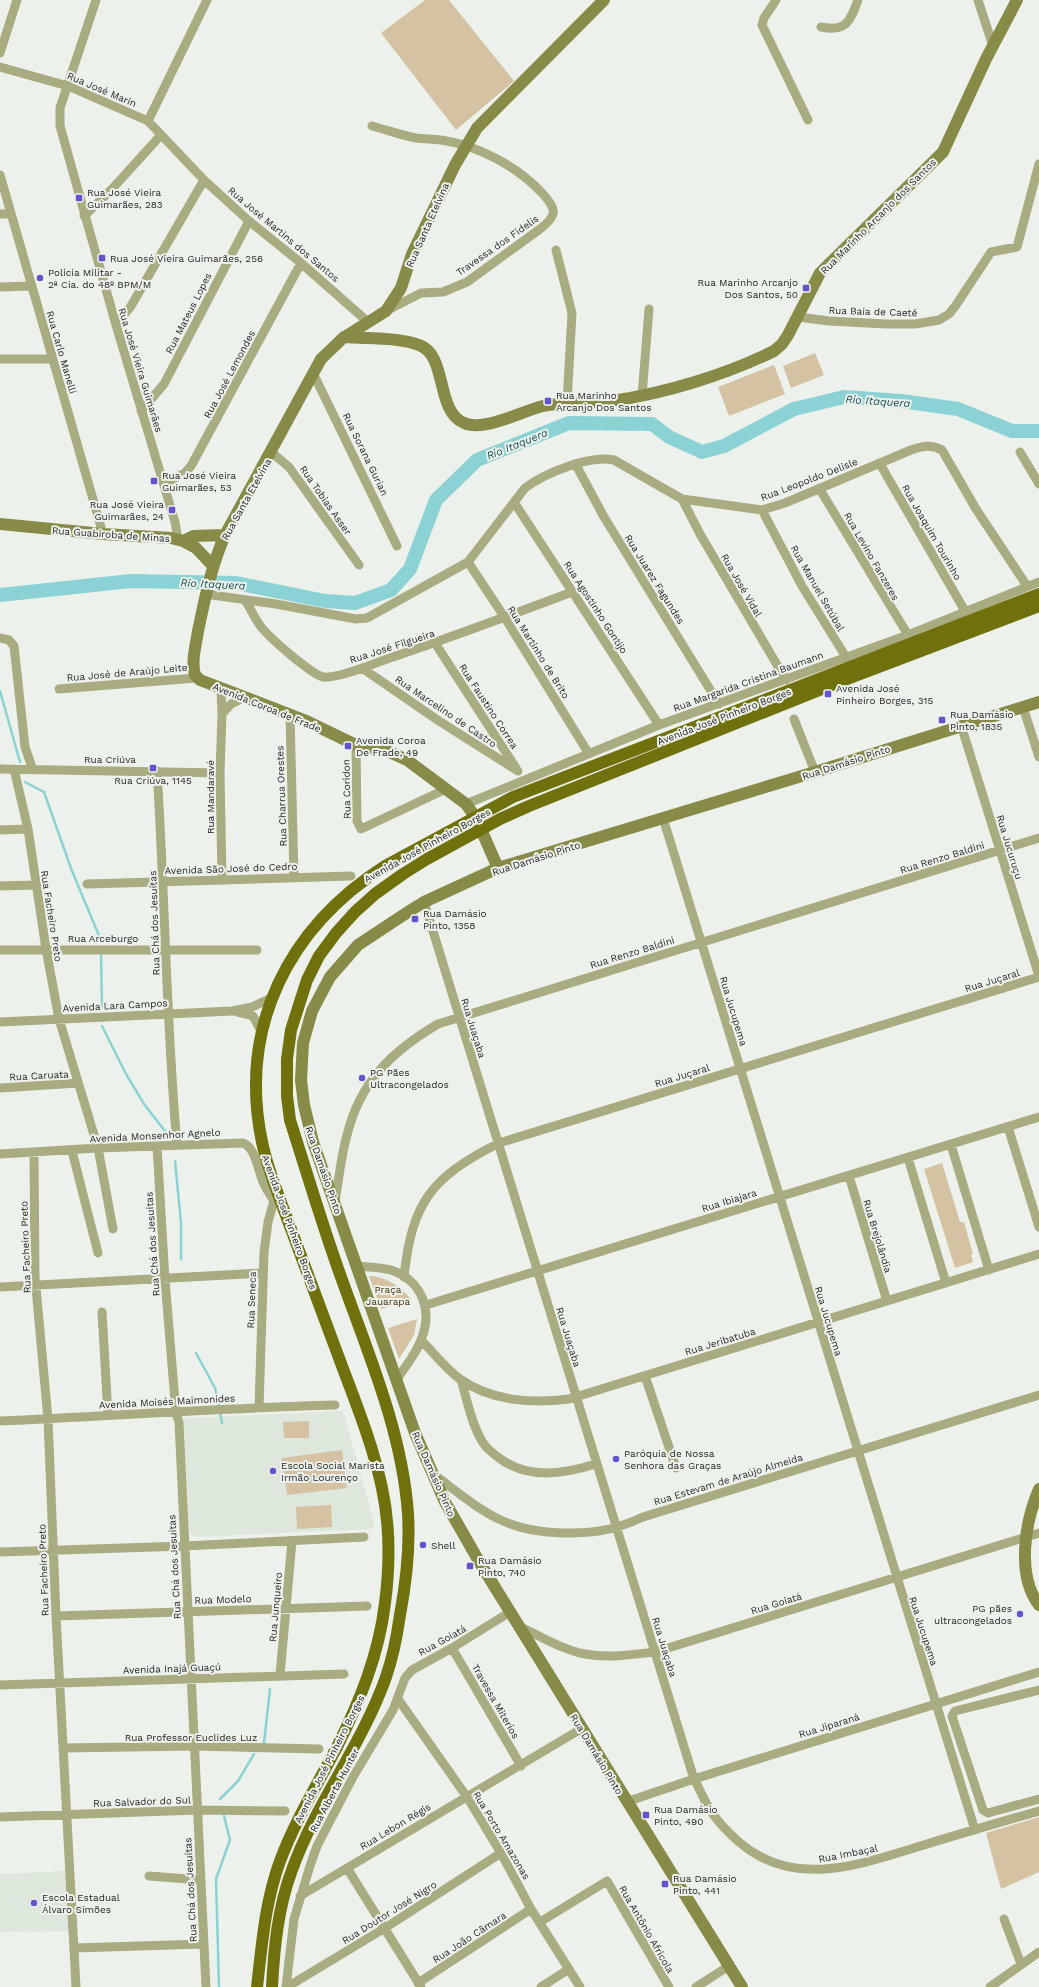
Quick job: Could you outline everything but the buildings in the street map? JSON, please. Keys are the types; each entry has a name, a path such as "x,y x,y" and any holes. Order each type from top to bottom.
{"main road":[{"name":"Avenida José Pinheiro Borges","path":"257,1987 261,1943 272,1886 288,1841 364,1691 380,1634 385,1604 388,1562 387,1521 379,1473 356,1403 277,1200 263,1146 258,1112 256,1083 262,1033 271,998 288,963 302,943 336,903 354,887 385,866 513,797 1039,594"},
{"name":"Avenida José Pinheiro Borges","path":"272,1987 277,1928 291,1871 317,1814 374,1705 386,1676 395,1645 403,1599 408,1515 404,1483 391,1425 373,1367 335,1261 290,1120 287,1096 287,1059 291,1030 307,980 319,956 336,933 355,912 375,894 403,874 481,830 529,806 852,667 1039,606"}],"street":[{"path":"0,53 17,0"},
{"name":"Rua José Vieira Guimarães","path":"96,0 60,108 60,126 84,216 180,540"},
{"path":"148,121 207,0"},
{"name":"Rua Santa Etelvina","path":"212,568 225,535 322,359 344,338 386,311 401,288 412,254 455,165 477,128 491,112 584,22 604,0"},
{"path":"776,0 764,18 762,25 808,120"},
{"path":"822,27 833,29 840,28 847,24 858,0"},
{"path":"978,0 993,46"},
{"name":"Rua Marinho Arcanjo dos Santos","path":"344,338 404,342 420,345 427,349 434,359 450,410 457,419 465,424 474,426 484,425 544,406 567,403 611,401 642,396 690,383 774,350 782,344 798,317 820,273 943,152 993,46 1017,0"},
{"name":"Rua José Marin","path":"0,67 68,86 148,121"},
{"name":"Rua José Martins dos Santos","path":"148,121 204,180 249,221 301,262 368,322"},
{"path":"372,126 418,138 441,140 466,146"},
{"path":"84,216 112,189 161,135"},
{"name":"Travessa dos Fidelis","path":"386,311 421,293 443,292 467,282 540,229 553,216 553,207 551,202 531,181 495,158 466,146"},
{"name":"Rua Baia de Caeté","path":"798,317 829,321 915,324 939,320 949,314 991,252 1017,247 1039,164"},
{"name":"Rua Carlo Manelli","path":"0,175 103,534"},
{"path":"116,325 131,306 204,180"},
{"path":"0,214 10,214"},
{"name":"Rua Mateus Lopes","path":"141,411 164,384 249,221"},
{"path":"556,250 572,313 567,403"},
{"name":"Rua José Lemondes","path":"164,484 185,473 191,466 301,262"},
{"path":"0,287 31,286"},
{"path":"642,396 649,309"},
{"path":"0,359 53,359"},
{"name":"Rua Sorana Gurian","path":"313,373 397,546"},
{"name":"Rua Leopoldo Delisle","path":"206,590 245,600 356,619 367,618 468,562 525,488 536,480 576,465 606,458 614,460 682,499 762,510 925,446 934,446 942,450 976,509 1027,586"},
{"name":"Rua Tobias Asser","path":"271,452 289,467 359,565"},
{"path":"1020,452 1039,484"},
{"name":"Rua Joaquim Tourinho","path":"880,464 965,611"},
{"name":"Rua Juarez Fagundes","path":"576,465 604,517 719,704"},
{"name":"Rua Levino Fanzeres","path":"820,488 908,635"},
{"name":"Rua José Vidal","path":"682,499 700,534 786,680"},
{"name":"Rua Agostinho Gontijo","path":"514,502 659,725"},
{"name":"Rua Manuel Setúbal","path":"762,510 802,586 852,667"},
{"name":"Rua Guabiroba de Minas","path":"0,524 103,534 154,536 180,540 200,551 212,568"},
{"path":"180,540 193,536 225,535"},
{"name":"Rua Martinho de Brito","path":"468,562 505,618 589,754"},
{"path":"196,678 193,669 194,656 206,590 212,568"},
{"name":"Rua Margarida Cristina Baumann","path":"466,804 659,725 786,680 852,667 908,635 1039,582"},
{"name":"Rua José Filgueira","path":"245,600 257,621 271,637 320,676 332,677 435,643 572,592"},
{"path":"0,638 8,640 14,646 25,747 31,770"},
{"name":"Rua Faustino Correa","path":"435,643 523,781"},
{"name":"Rua Marcelino de Castro","path":"362,668 439,721 518,771"},
{"name":"Rua José de Araújo Leite","path":"59,689 196,678"},
{"name":"Avenida Coroa de Frade","path":"196,678 244,698 290,714 356,745 395,754 420,768 466,804 476,818 498,868"},
{"name":"Rua Mandaravé","path":"221,689 222,714 220,773 222,879"},
{"path":"222,714 231,704 244,698"},
{"name":"Rua Damásio Pinto","path":"742,1987 626,1802 510,1612 459,1527 432,1473 415,1433 335,1201 313,1142 304,1105 302,1061 307,1029 321,993 344,959 358,945 424,902 498,868 815,772 960,725 1039,702"},
{"path":"1023,707 1039,757"},
{"name":"Rua Charrua Orestes","path":"290,714 294,877"},
{"path":"794,719 815,772"},
{"name":"Rua Jucuruçu","path":"960,725 1039,977"},
{"name":"Rua Coridon","path":"356,745 358,827 363,829 446,789"},
{"name":"Rua Criúva","path":"0,769 220,773"},
{"name":"Rua Facheiro Preto","path":"16,769 28,829 35,885 59,1019 98,1148 113,1229"},
{"name":"Rua Chá dos Jesuítas","path":"157,771 164,881 168,1014 176,1145"},
{"name":"Rua Jucupema","path":"663,818 896,1578 975,1830"},
{"path":"0,830 28,829"},
{"name":"Rua Renzo Baldini","path":"335,1201 347,1134 353,1114 368,1085 394,1054 408,1043 438,1024 1039,838"},
{"name":"Avenida São José do Cedro","path":"87,884 351,876"},
{"path":"0,886 35,885"},
{"name":"Rua Juaçaba","path":"424,902 499,1143 511,1189 538,1270 596,1464 694,1779"},
{"name":"Rua Arceburgo","path":"0,950 257,950"},
{"name":"Rua Juçaral","path":"404,1277 410,1236 415,1220 434,1188 454,1169 499,1143 1039,977"},
{"name":"Avenida Lara Campos","path":"0,1022 232,1011 252,1007 271,998"},
{"name":"Avenida Lara Campos","path":"232,1011 253,1016 262,1033"},
{"name":"Rua Caruata","path":"0,1088 78,1083"},
{"name":"Rua Ibiajara","path":"426,1305 1039,1117"},
{"path":"1008,1127 1039,1227"},
{"name":"Avenida Monsenhor Agnelo","path":"0,1154 72,1151 98,1148 246,1144 252,1151 263,1181 277,1200"},
{"path":"951,1145 989,1270"},
{"name":"Rua Chá dos Jesuítas","path":"158,1146 165,1280 178,1422 206,1987"},
{"path":"72,1151 98,1252"},
{"name":"Rua Facheiro Preto","path":"34,1153 36,1285 48,1419 56,1616 76,1987"},
{"path":"908,1158 946,1283"},
{"name":"Rua Brejolândia","path":"849,1176 887,1301"},
{"name":"Rua Seneca","path":"259,1407 265,1234 277,1200"},
{"name":"Rua Jeribatuba","path":"421,1340 461,1380 490,1394 508,1398 549,1402 576,1398 1039,1254"},
{"path":"357,1266 392,1270 404,1277 417,1289 426,1305 426,1323 421,1340 397,1380"},
{"path":"0,1287 165,1280 263,1273"},
{"path":"102,1312 108,1415"},
{"path":"645,1376 676,1468"},
{"path":"461,1380 481,1441 491,1452 507,1464 527,1472 538,1474 551,1474 596,1464"},
{"name":"Rua Estevam de Araújo Almeida","path":"432,1473 485,1512 516,1526 535,1531 568,1533 616,1527 1039,1395"},
{"name":"Avenida Moisés Maimonides","path":"0,1421 176,1413 226,1408 335,1405"},
{"path":"1039,1489 1035,1499 1026,1537 1024,1559 1026,1578 1032,1596 1039,1605"},
{"name":"Rua Goiatá","path":"520,1627 563,1647 584,1654 606,1657 655,1652 1039,1533"},
{"path":"0,1552 184,1546 364,1537"},
{"name":"Rua Junqueiro","path":"280,1676 292,1541"},
{"name":"Rua Modelo","path":"56,1616 367,1606"},
{"name":"Rua Goiatá","path":"398,1699 405,1678 412,1670 452,1648 510,1612"},
{"name":"Travessa Miterios","path":"452,1648 521,1766"},
{"name":"Rua Jiparaná","path":"626,1802 694,1779 1039,1672"},
{"name":"Avenida Inajá Guaçú","path":"0,1685 344,1674"},
{"path":"1039,1690 955,1712 952,1716 983,1810 988,1812 1039,1799"},
{"name":"Rua Porto Amazonas","path":"398,1699 467,1797 501,1853 532,1909 580,1987"},
{"name":"Rua Alberta Hunter","path":"300,1896 324,1832 356,1772 398,1699"},
{"name":"Rua Lebon Régis","path":"300,1896 581,1729"},
{"name":"Rua Professor Euclides Luz","path":"63,1748 194,1746 319,1749"},
{"name":"Rua Imbaçal","path":"694,1779 711,1812 726,1831 748,1849 767,1861 798,1868 817,1870 868,1862 1039,1811"},
{"name":"Rua Salvador do Sul","path":"0,1817 197,1810 285,1811"},
{"name":"Rua Doutor José Nigro","path":"287,1987 385,1928 501,1853"},
{"path":"347,1868 419,1985"},
{"path":"149,1876 201,1880"},
{"name":"Rua Antônio Africola","path":"540,1922 607,1882 669,1987"},
{"path":"287,1987 290,1940 300,1896"},
{"name":"Rua João Câmara","path":"419,1985 532,1909"},
{"path":"1004,1919 1021,1964"},
{"path":"74,1948 204,1944"},
{"path":"990,1987 1039,1952"},
{"path":"696,1987 729,1966"},
{"path":"541,1987 569,1969"}],"shaded area":[{"name":"Escola Social Marista Irmão Lourenço","path":"343,1411 374,1522 374,1526 371,1529 194,1537 189,1532 184,1421 187,1418"},
{"name":"Escola Estadual Álvaro Simões","path":"66,1871 69,1931 0,1932 0,1874"}],"green space":[{"path":"425,0 449,0 514,81 456,130 381,33"},
{"path":"815,353 824,375 791,388 783,366"},
{"path":"774,365 785,394 729,416 718,387"},
{"path":"942,1163 960,1222 964,1222 973,1254 971,1255 973,1262 955,1268 924,1169"},
{"name":"Praça Jauarapa","path":"369,1276 375,1276 387,1280 402,1290 411,1299 381,1309"},
{"name":"Praça Jauarapa","path":"417,1319 414,1335 399,1359 388,1328"},
{"path":"309,1421 309,1438 284,1438 283,1422"},
{"path":"342,1450 347,1488 287,1495 282,1458"},
{"path":"331,1505 332,1527 297,1529 296,1507"},
{"path":"1039,1817 1039,1872 1001,1889 986,1833"}],"waterway":[{"name":"Rio Itaquera","path":"0,595 131,581 236,583 325,601 355,603 391,590 410,569 436,500 477,460 569,423 652,424 669,437 702,452 724,446 794,409 844,397 901,401 958,409 1012,431 1039,431"},
{"path":"0,691 20,762"},
{"path":"25,782 44,792 72,871 100,938"},
{"path":"101,955 102,1007"},
{"path":"102,1026 126,1074 144,1104 168,1135"},
{"path":"175,1161 181,1223 181,1259"},
{"path":"196,1353 215,1388 219,1407"},
{"path":"220,1412 222,1423"},
{"path":"264,1743 270,1689"},
{"path":"220,1799 238,1781 254,1754"},
{"path":"219,1987 216,1879 230,1840 224,1816"}],"place":[{"name":"Rua José Vieira Guimarães, 283","path":"79,198"},
{"name":"Rua José Vieira Guimarães, 256","path":"102,258"},
{"name":"Polícia Militar - 2ª Cia. do 48º BPM/M","path":"40,278"},
{"name":"Rua Marinho Arcanjo Dos Santos, 50","path":"806,288"},
{"name":"Rua Marinho Arcanjo Dos Santos","path":"548,401"},
{"name":"Rua José Vieira Guimarães, 53","path":"154,481"},
{"name":"Rua José Vieira Guimarães, 24","path":"172,510"},
{"name":"Avenida José Pinheiro Borges, 315","path":"828,694"},
{"name":"Rua Damásio Pinto, 1835","path":"942,720"},
{"name":"Avenida Coroa De Frade, 49","path":"348,746"},
{"name":"Rua Criúva, 1145","path":"153,768"},
{"name":"Rua Damásio Pinto, 1358","path":"415,919"},
{"name":"PG Pães Ultracongelados","path":"362,1078"},
{"name":"Paróquia de Nossa Senhora das Graças","path":"616,1459"},
{"name":"Escola Social Marista Irmão Lourenço","path":"273,1471"},
{"name":"Shell","path":"423,1545"},
{"name":"Rua Damásio Pinto, 740","path":"470,1566"},
{"name":"PG pães ultracongelados","path":"1020,1614"},
{"name":"Rua Damásio Pinto, 490","path":"646,1815"},
{"name":"Rua Damásio Pinto, 441","path":"665,1884"},
{"name":"Escola Estadual Álvaro Simões","path":"34,1903"}]}
